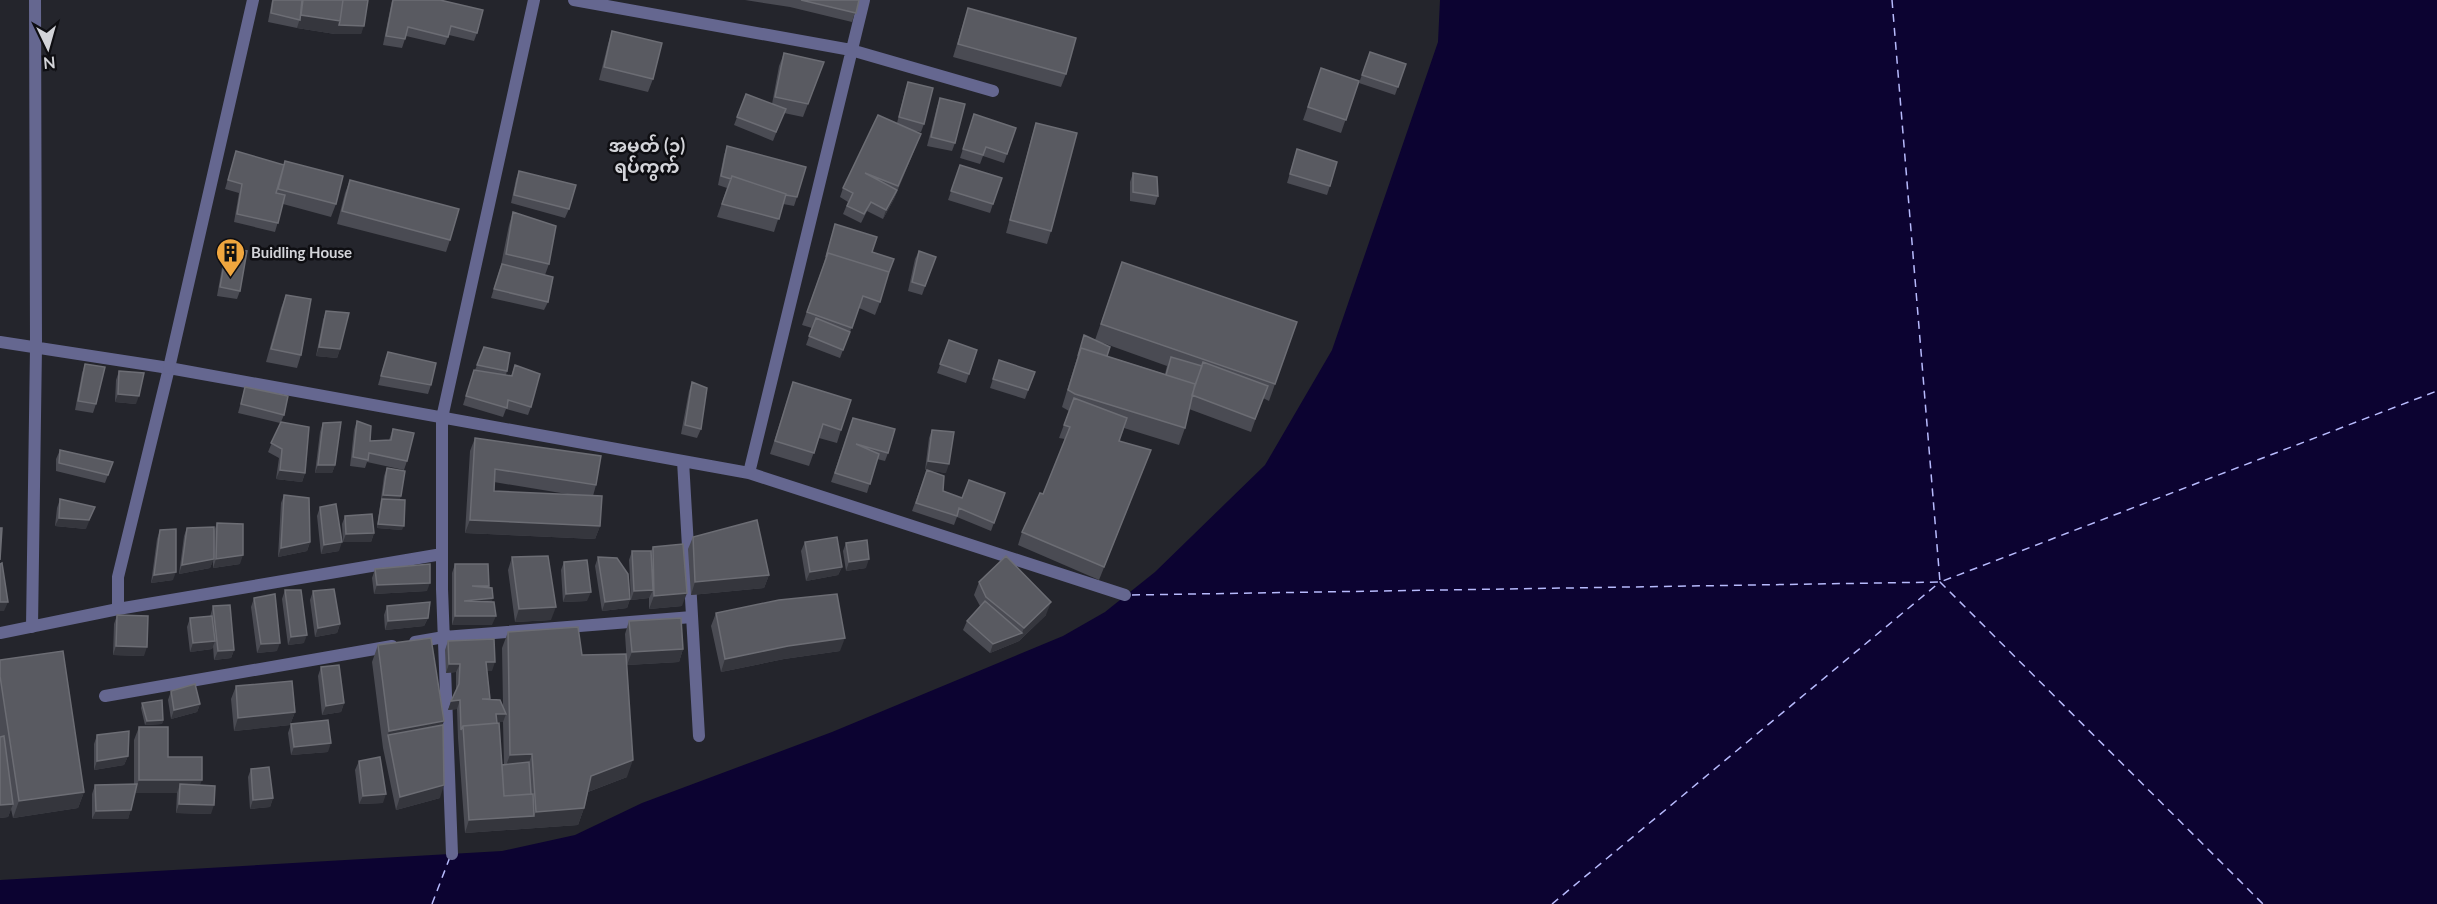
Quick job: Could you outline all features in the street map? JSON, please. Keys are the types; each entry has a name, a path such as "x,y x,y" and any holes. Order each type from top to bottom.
{"street":[{"path":"32,627 36,347 35,0"},
{"path":"118,609 118,577 169,368 253,0"},
{"path":"452,854 442,554 442,418 534,0"},
{"path":"574,0 851,50 993,92"},
{"path":"749,473 864,0"},
{"path":"0,342 169,368 749,473 1125,595"},
{"path":"683,461 699,736"},
{"path":"0,633 118,609 442,554"},
{"path":"105,696 444,637 692,617"}],"shaded area":[{"path":"1440,0 2437,0 2437,904 0,904 0,880 502,851 575,835 642,803 832,732 1063,636 1105,612 1155,572 1265,465 1332,350 1438,42"}],"building":[{"path":"273,0 302,0 300,20 271,13"},
{"path":"303,0 343,0 340,21 301,15"},
{"path":"343,0 368,0 364,26 339,25"},
{"path":"393,0 440,0 483,10 477,33 451,26 448,37 408,27 405,39 386,36"},
{"path":"801,0 859,0 856,13"},
{"path":"968,8 1076,38 1066,74 958,44"},
{"path":"612,31 662,43 653,79 604,67"},
{"path":"1370,52 1406,64 1398,87 1362,75"},
{"path":"784,53 824,62 808,104 775,97"},
{"path":"1321,68 1359,81 1346,120 1308,107"},
{"path":"908,82 933,88 924,124 899,117"},
{"path":"746,94 786,109 776,132 737,117"},
{"path":"940,98 965,104 955,143 931,137"},
{"path":"974,114 1016,128 1007,154 986,147 983,155 963,149"},
{"path":"878,115 921,134 898,186 865,173 897,190 886,210 871,202 864,214 847,206 853,193 843,188"},
{"path":"1036,123 1077,133 1051,231 1010,220"},
{"path":"727,146 806,167 797,197 732,176 731,179 721,176"},
{"path":"1297,149 1337,162 1330,186 1290,174"},
{"path":"236,151 284,165 276,193 285,195 278,223 237,214 242,184 228,180"},
{"path":"285,161 343,176 336,204 278,189"},
{"path":"960,165 1002,178 993,204 951,191"},
{"path":"519,171 576,185 569,209 514,195"},
{"path":"1133,173 1157,177 1158,196 1133,192"},
{"path":"732,176 786,194 779,219 722,204"},
{"path":"350,180 459,209 450,240 342,211"},
{"path":"513,212 556,226 549,264 506,254"},
{"path":"835,224 877,237 872,252 894,259 889,272 828,253 826,257"},
{"name":"Buidling House","path":"227,248 247,251 240,291 220,287"},
{"path":"919,251 936,257 925,286 912,282"},
{"path":"828,253 889,272 880,302 863,296 852,328 807,312"},
{"path":"1122,262 1297,322 1275,384 1101,324"},
{"path":"502,264 553,277 548,302 494,289"},
{"path":"286,295 311,299 301,355 271,349"},
{"path":"326,311 349,313 340,349 319,347"},
{"path":"816,318 850,332 843,350 809,336"},
{"path":"1084,335 1110,347 1107,356 1081,348 1078,356"},
{"path":"949,340 977,350 969,374 940,364"},
{"path":"484,347 510,353 507,371 477,365"},
{"path":"1081,348 1195,384 1185,428 1068,390"},
{"path":"388,352 436,363 431,385 381,376"},
{"path":"1171,357 1202,366 1195,385 1166,375"},
{"path":"999,360 1035,372 1028,390 993,379"},
{"path":"1203,362 1268,386 1255,419 1192,395"},
{"path":"85,364 105,367 96,404 78,401"},
{"path":"515,365 540,374 531,407 508,400 507,408 466,396 474,370 512,376"},
{"path":"119,371 144,373 139,396 118,394"},
{"path":"692,382 707,388 701,429 685,425"},
{"path":"793,382 851,400 841,430 823,424 814,453 775,441"},
{"path":"245,387 288,396 284,415 241,404"},
{"path":"1074,398 1127,418 1119,441 1151,450 1104,567 1022,532 1040,493 1043,494 1070,427 1064,425"},
{"path":"853,418 895,429 888,453 856,444 879,454 870,484 835,473"},
{"path":"357,421 371,426 370,441 391,440 393,429 414,433 407,461 369,453 368,460 353,457"},
{"path":"281,422 309,427 305,473 280,470 282,449 271,443"},
{"path":"341,422 335,465 318,465 323,423"},
{"path":"932,430 954,432 949,464 928,461"},
{"path":"475,438 601,456 596,485 495,469 494,491 602,496 600,526 470,520"},
{"path":"60,450 113,462 108,475 59,463"},
{"path":"387,468 405,471 401,496 383,495"},
{"path":"927,470 944,476 943,491 962,498 969,480 1005,493 994,523 959,508 957,516 916,503"},
{"path":"284,495 309,498 310,542 281,548"},
{"path":"60,499 95,507 89,520 59,518"},
{"path":"382,499 405,500 404,526 378,524"},
{"path":"336,504 342,542 324,545 320,507"},
{"path":"372,514 374,533 346,534 345,516"},
{"path":"757,520 769,575 695,582 693,537"},
{"path":"217,523 243,524 243,555 216,559"},
{"path":"214,527 214,559 182,565 187,528"},
{"path":"0,528 2,528 0,560"},
{"path":"176,529 176,572 154,575 160,530"},
{"path":"837,537 842,567 810,572 805,542"},
{"path":"867,540 869,559 849,562 846,543"},
{"path":"683,544 687,593 654,596 653,547"},
{"path":"632,551 651,551 653,590 634,591"},
{"path":"548,556 556,607 519,609 512,557"},
{"path":"1006,556 1051,602 1024,628 986,597 979,582"},
{"path":"598,557 617,558 628,574 630,599 605,602"},
{"path":"587,560 591,592 566,594 564,562"},
{"path":"2,563 8,602 0,602 0,564"},
{"path":"430,564 430,583 377,585 375,569"},
{"path":"455,564 488,564 489,586 472,586 492,588 493,598 464,601 494,602 496,616 455,616"},
{"path":"334,589 340,624 318,628 313,591"},
{"path":"285,590 301,590 307,635 291,637"},
{"path":"275,594 280,643 261,644 254,598"},
{"path":"837,594 845,638 788,646 725,659 716,613 779,600"},
{"path":"985,601 1022,633 993,644 967,621"},
{"path":"430,602 428,618 388,621 387,606"},
{"path":"230,605 234,650 218,651 213,606"},
{"path":"117,615 148,616 147,647 116,646"},
{"path":"212,616 215,641 193,643 190,618"},
{"path":"681,618 683,649 632,652 629,621"},
{"path":"578,627 582,655 626,654 633,760 591,776 584,808 536,812 532,754 510,755 508,632"},
{"path":"431,638 444,721 389,731 378,645"},
{"path":"494,639 495,662 486,662 490,699 482,699 500,700 506,714 496,714 497,723 463,726 461,730 460,700 451,701 459,684 460,664 449,664 448,641"},
{"path":"63,651 84,792 19,801 0,676 0,660"},
{"path":"339,665 344,703 326,706 321,667"},
{"path":"292,681 295,712 238,718 236,686"},
{"path":"195,684 200,704 174,710 171,691"},
{"path":"162,700 163,720 147,721 142,703"},
{"path":"328,720 331,743 294,747 291,724"},
{"path":"499,723 504,796 533,794 534,816 469,820 463,726"},
{"path":"443,725 444,785 400,797 388,735"},
{"path":"139,727 168,727 168,757 202,757 202,780 139,780"},
{"path":"129,731 128,756 97,761 97,735"},
{"path":"4,736 13,804 0,805 0,737"},
{"path":"380,757 386,794 363,796 359,761"},
{"path":"529,762 531,794 504,796 502,765"},
{"path":"269,767 273,798 253,800 251,769"},
{"path":"137,784 131,810 96,811 95,785"},
{"path":"180,784 215,786 214,805 179,804"}],"ferry route":[{"path":"1892,0 1940,582"},
{"path":"1132,595 1940,582 2437,391"},
{"path":"1552,904 1940,582 2263,904"},
{"path":"432,904 450,857"}],"place":[{"name":"Buidling House","path":"230,278"}],"district":[{"name":"အမှတ် (၁) ရပ်ကွက်","path":"647,155"}]}
